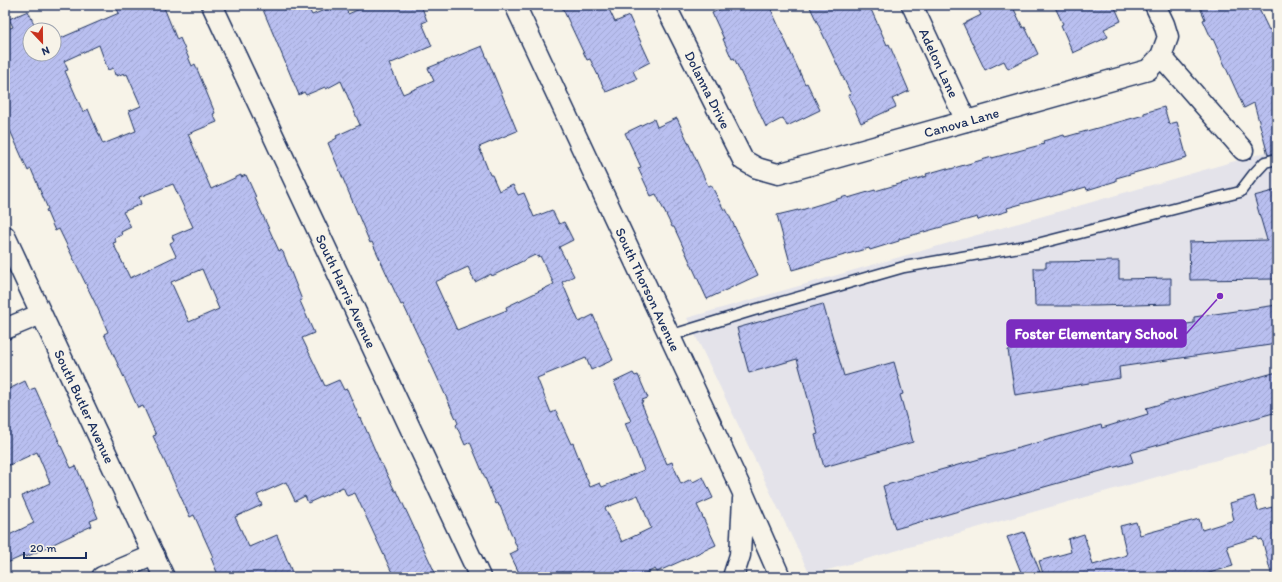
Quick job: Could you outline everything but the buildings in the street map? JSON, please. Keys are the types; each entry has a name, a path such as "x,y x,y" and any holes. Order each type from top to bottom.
{"street":[{"name":"South Harris Avenue","path":"212,5 480,577"},
{"name":"South Thorson Avenue","path":"515,5 744,495 778,576"},
{"name":"Dolanna Drive","path":"664,5 743,160 757,168"},
{"name":"Adelon Lane","path":"912,5 966,121"},
{"path":"1155,5 1168,37 1161,56 1243,150"},
{"name":"Canova Lane","path":"757,168 778,174 1148,70 1161,56"},
{"name":"South Butler Avenue","path":"5,236 164,577"},
{"path":"5,329 41,314"},
{"path":"733,577 740,555 744,495"},
{"path":"102,577 154,555"}],"lane":[{"path":"669,336 904,267 1037,244 1240,192 1253,174 1265,162 1277,159"}],"shaded area":[{"path":"1277,149 1277,443 810,575 687,318"}],"place":[{"name":"Foster Elementary School","path":"1220,296"}]}
